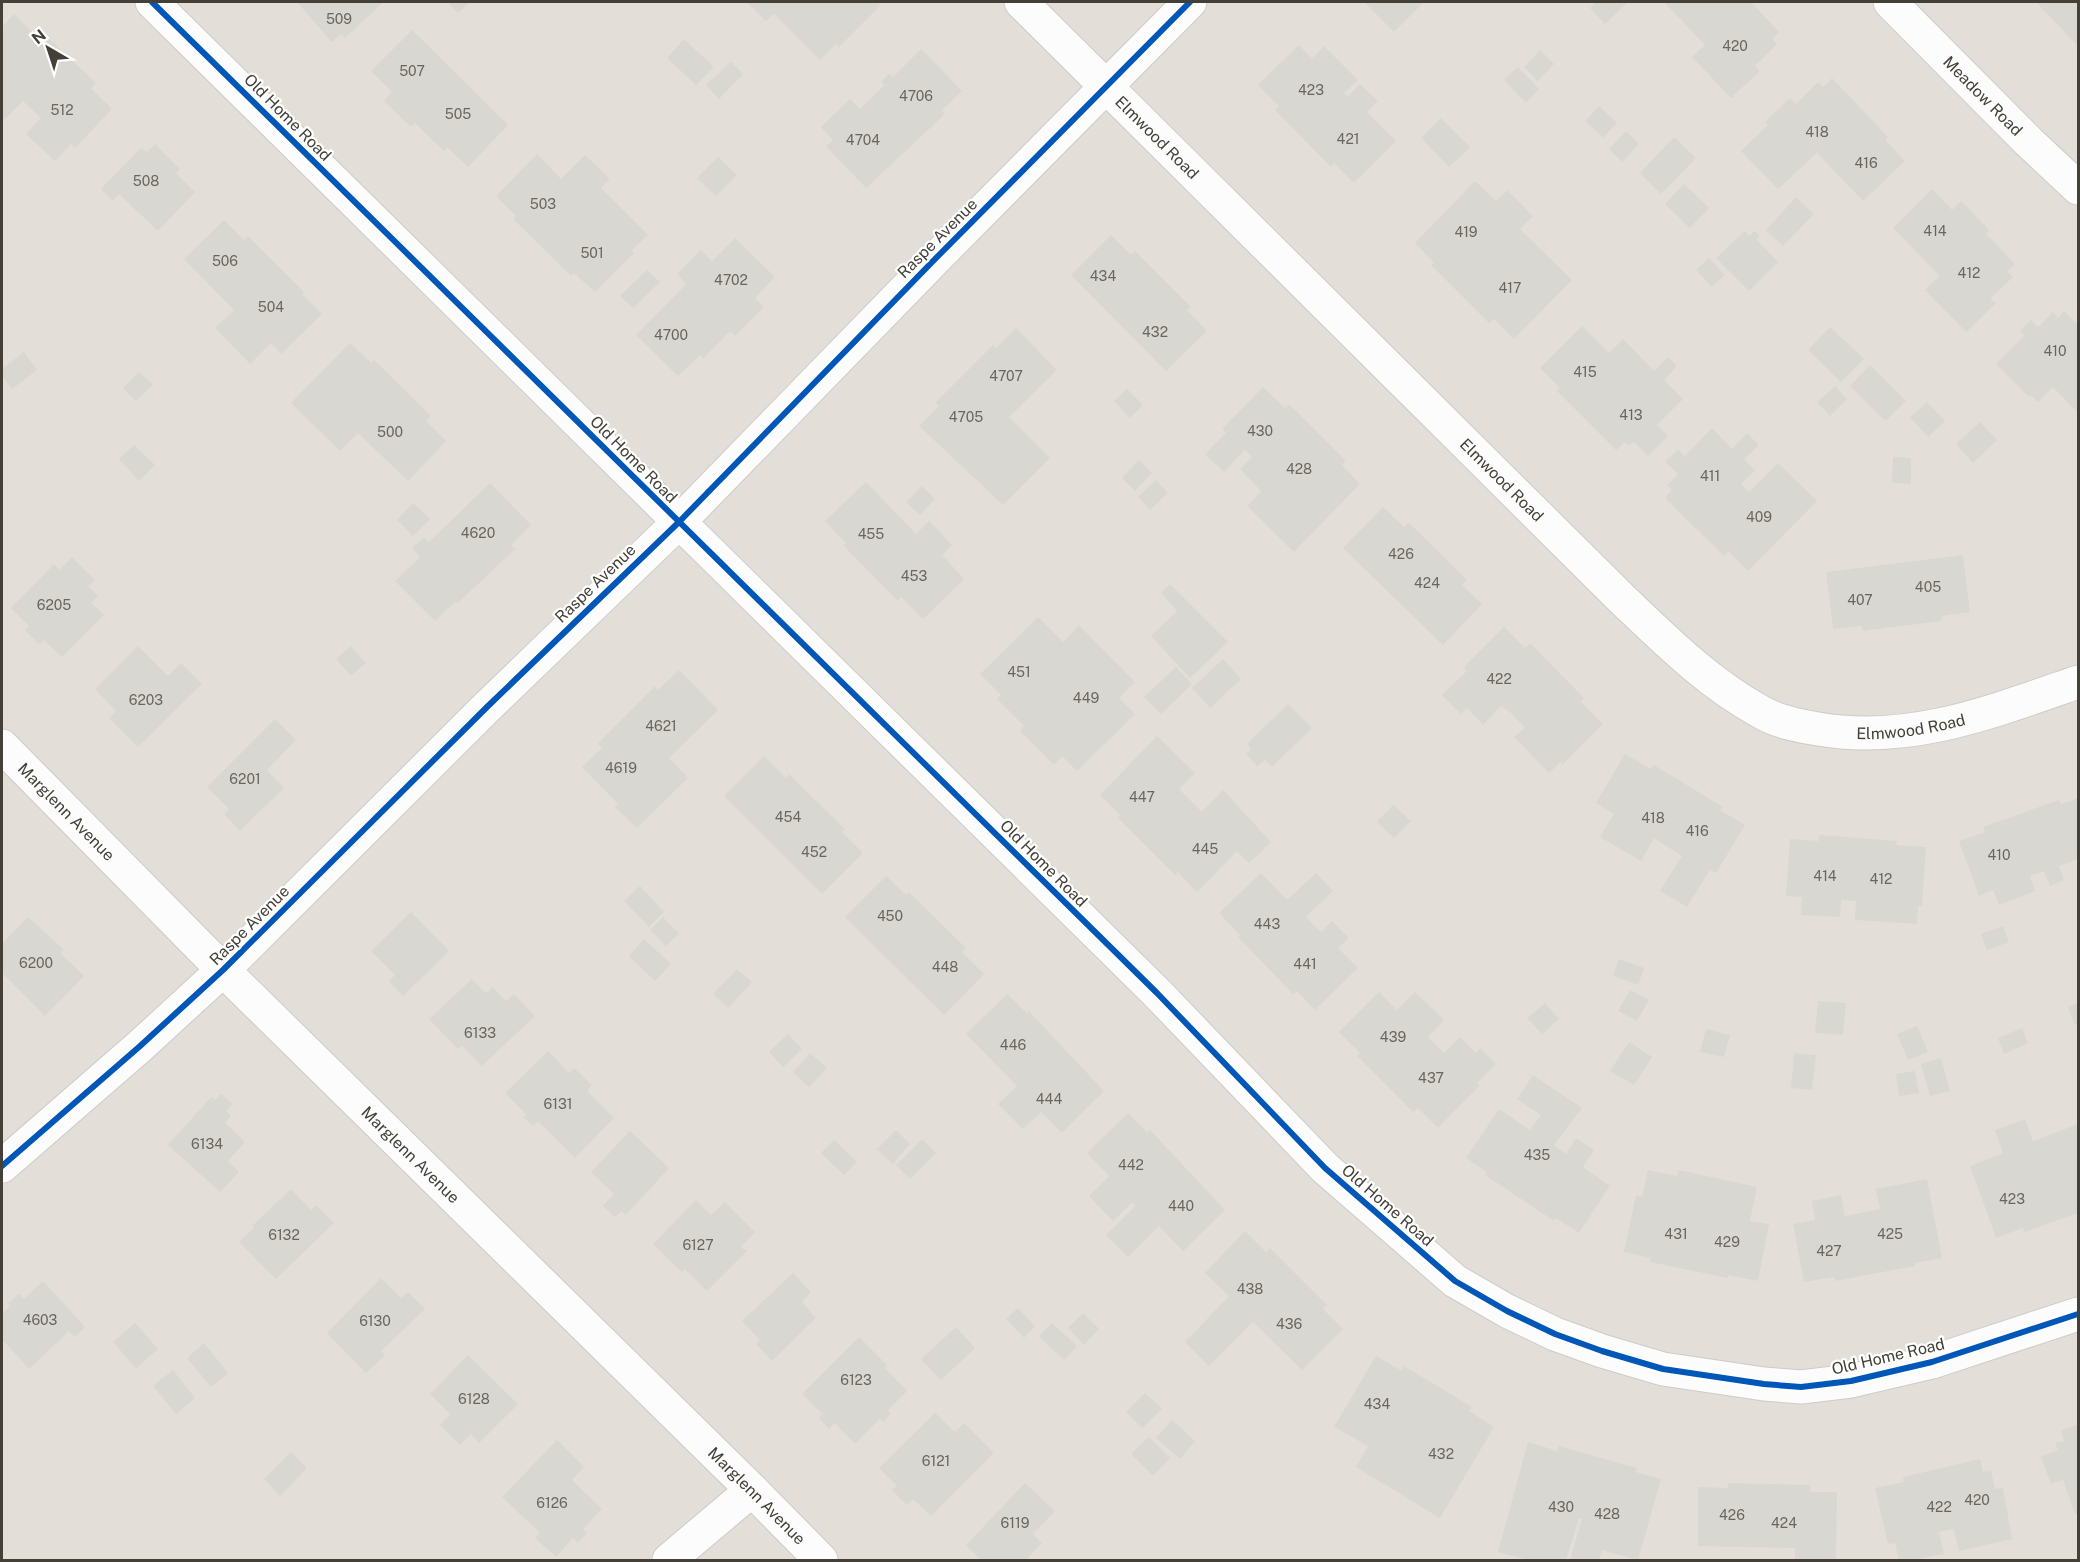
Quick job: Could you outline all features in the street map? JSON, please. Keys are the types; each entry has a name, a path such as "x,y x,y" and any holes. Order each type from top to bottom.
{"street":[{"name":"Old Home Road","path":"152,2 1156,993 1325,1168 1455,1281 1507,1311 1555,1334 1663,1369 1764,1384 1801,1387 1851,1382 1932,1362 2079,1314"},
{"name":"Elmwood Road","path":"1021,2 1621,598 1684,658 1730,693 1764,714 1801,726 1834,732 1874,734 1911,731 1973,718 2079,682"},
{"name":"Raspe Avenue","path":"2,1166 224,970 487,706 679,522 1190,2"},
{"name":"Meadow Road","path":"1890,2 2029,142 2079,188"},
{"name":"Marglenn Avenue","path":"2,746 224,970 752,1490 820,1560"},
{"path":"669,1560 752,1490"}],"shaded area":[{"path":"2,2 2078,2 2078,1560 2,1560"}],"building":[{"path":"297,2 382,3 345,38 341,34 332,42"},
{"path":"447,2 470,2 458,13"},
{"path":"746,2 877,2 881,5 839,47 836,44 820,60 774,14 766,21"},
{"path":"1364,2 1424,2 1394,32"},
{"path":"1597,2 1624,2 1626,4 1605,24 1590,8"},
{"path":"1664,2 1751,2 1779,32 1772,39 1777,44 1755,66 1760,71 1731,98 1692,57 1705,45"},
{"path":"2036,2 2078,2 2078,46"},
{"path":"14,14 34,34 38,29 96,83 91,88 112,109 75,148 71,144 55,161 26,134 41,118 23,101 4,120 2,117 2,27"},
{"path":"412,30 508,125 468,167 448,148 444,151 415,123 411,127 384,101 392,92 371,71"},
{"path":"684,39 714,67 696,85 667,58"},
{"path":"1299,45 1312,58 1324,46 1358,80 1344,93 1348,96 1360,84 1378,101 1367,112 1396,141 1354,183 1334,163 1331,167 1275,110 1279,106 1258,85"},
{"path":"921,49 962,91 942,110 945,114 866,188 826,146 833,140 821,127 850,99 860,109 885,85 881,82 889,74 893,77"},
{"path":"1540,50 1554,64 1538,81 1524,67"},
{"path":"731,62 743,74 719,99 706,85"},
{"path":"1518,67 1539,89 1526,103 1504,80"},
{"path":"1832,78 1888,137 1885,140 1905,161 1863,201 1817,153 1778,189 1741,151 1768,125 1765,122 1790,98 1796,104 1818,82 1823,87"},
{"path":"1599,106 1617,123 1603,138 1585,121"},
{"path":"1441,118 1470,147 1449,167 1421,138"},
{"path":"1626,131 1639,144 1622,162 1609,149"},
{"path":"1674,137 1696,158 1661,194 1640,173"},
{"path":"155,144 180,169 176,173 195,192 158,231 119,194 113,201 101,189 141,148 147,152"},
{"path":"537,154 561,179 585,155 610,179 601,188 648,235 632,250 634,253 595,292 574,273 571,276 513,219 516,216 496,196"},
{"path":"718,157 737,175 716,196 697,178"},
{"path":"1475,181 1496,201 1507,190 1533,216 1520,229 1572,280 1514,339 1494,319 1489,323 1431,265 1434,263 1415,243"},
{"path":"1684,184 1709,208 1690,228 1665,204"},
{"path":"1932,189 1952,210 1961,201 1989,230 1986,234 2015,264 2007,271 2013,277 1990,299 1996,303 1966,332 1925,290 1940,276 1893,228"},
{"path":"1796,197 1814,214 1783,246 1766,230"},
{"path":"224,220 244,240 248,236 304,292 302,294 322,314 281,354 271,343 250,364 215,328 234,310 184,259"},
{"path":"1745,231 1750,236 1754,231 1760,236 1756,239 1778,262 1749,291 1716,258"},
{"path":"1111,235 1131,255 1135,251 1191,307 1187,310 1207,331 1166,371 1071,275"},
{"path":"735,238 775,277 755,298 764,307 735,336 730,331 703,359 700,355 678,376 636,335 686,284 677,274 701,250 712,261"},
{"path":"1709,258 1725,275 1712,287 1696,270"},
{"path":"647,270 660,282 633,308 620,296"},
{"path":"2064,311 2078,325 2078,413 2053,387 2038,402 2031,395 2029,397 1996,364 2025,335 2020,331 2031,320 2038,327 2053,312 2058,318"},
{"path":"1582,326 1609,353 1623,339 1654,371 1668,357 1677,366 1664,380 1683,399 1657,425 1668,436 1648,456 1634,442 1629,445 1625,442 1616,450 1557,391 1560,388 1540,368"},
{"path":"1830,327 1864,359 1841,382 1808,350"},
{"path":"1016,328 1057,370 1009,417 1050,458 1003,505 919,426 939,406 935,403 993,345 996,348"},
{"path":"350,343 371,363 374,360 431,416 426,421 446,441 408,481 358,433 340,451 291,403"},
{"path":"24,352 37,370 12,389 2,376 2,369"},
{"path":"1870,365 1906,401 1885,421 1850,386"},
{"path":"139,372 153,385 135,401 123,388"},
{"path":"1835,386 1847,399 1830,416 1817,402"},
{"path":"1263,387 1285,408 1289,404 1346,461 1342,465 1360,484 1294,552 1247,506 1261,491 1240,469 1252,457 1245,450 1224,472 1205,454 1226,433 1222,429"},
{"path":"1127,389 1143,405 1130,418 1114,401"},
{"path":"1927,402 1945,421 1928,437 1910,417"},
{"path":"1980,422 1997,440 1973,463 1956,444"},
{"path":"1712,428 1732,449 1747,433 1759,445 1744,459 1755,470 1741,484 1749,492 1778,463 1817,501 1748,571 1728,551 1724,556 1665,498 1672,490 1667,485 1678,474 1665,462 1678,449 1685,456"},
{"path":"134,445 155,465 139,481 119,459"},
{"path":"1893,457 1911,458 1911,484 1892,483"},
{"path":"1139,460 1152,473 1135,491 1122,478"},
{"path":"1156,480 1168,493 1150,510 1138,497"},
{"path":"866,482 916,534 929,521 952,545 942,555 964,579 923,619 901,597 898,601 843,545 846,543 825,521"},
{"path":"490,483 531,525 511,545 515,549 457,604 455,602 435,621 395,581 420,557 412,548 424,537 429,542"},
{"path":"922,486 935,499 920,515 906,502"},
{"path":"413,503 430,519 413,536 397,520"},
{"path":"1383,507 1404,527 1409,523 1467,580 1462,585 1482,604 1443,645 1343,548"},
{"path":"1963,555 1970,612 1941,616 1942,621 1863,631 1861,626 1833,629 1826,572"},
{"path":"72,557 95,580 88,586 98,596 91,603 104,615 62,657 44,640 39,644 25,630 29,626 11,608 54,564 59,570"},
{"path":"1170,584 1228,642 1190,678 1151,636 1177,611 1161,593"},
{"path":"1038,617 1063,642 1079,625 1135,682 1119,698 1135,714 1077,771 1062,756 1054,765 1020,731 1024,726 997,699 1001,695 980,674"},
{"path":"1504,627 1525,648 1530,643 1584,698 1581,702 1603,724 1562,765 1560,762 1549,773 1514,737 1525,728 1510,712 1501,706 1483,725 1467,708 1461,714 1442,695 1467,671 1464,667"},
{"path":"138,646 168,676 181,663 202,684 138,747 109,718 116,711 95,689"},
{"path":"351,646 366,663 351,676 336,659"},
{"path":"1223,659 1241,679 1210,708 1192,688"},
{"path":"1176,667 1192,684 1161,714 1144,697"},
{"path":"679,670 718,710 669,758 688,778 637,828 615,807 618,804 582,767 602,748 598,743 655,686 658,690"},
{"path":"1288,704 1312,728 1272,767 1265,760 1257,766 1246,754 1251,749 1247,744"},
{"path":"275,719 296,740 267,770 284,788 240,831 224,814 229,809 207,787"},
{"path":"1157,736 1195,773 1179,789 1202,812 1223,790 1271,842 1249,863 1237,851 1197,892 1178,872 1175,875 1118,818 1120,815 1100,795"},
{"path":"1625,754 1651,769 1654,765 1723,807 1720,810 1745,825 1716,873 1710,870 1687,907 1660,891 1682,856 1654,838 1641,861 1600,837 1614,814 1596,803"},
{"path":"764,756 786,778 789,774 845,829 842,832 863,853 822,894 724,796"},
{"path":"2078,798 2078,859 2059,866 2064,880 2050,886 2044,871 2030,876 2035,891 1999,905 1993,890 1979,896 1959,841 1985,832 1983,827 2059,800 2061,804"},
{"path":"1393,805 1411,821 1394,838 1377,822"},
{"path":"1819,835 1897,841 1896,845 1926,847 1922,906 1918,906 1917,924 1855,920 1856,901 1841,900 1840,917 1801,915 1802,897 1786,896 1790,839 1819,841"},
{"path":"1261,873 1287,900 1316,873 1333,891 1306,917 1321,932 1332,921 1349,938 1338,948 1358,968 1315,1010 1297,991 1293,994 1238,937 1240,935 1219,913"},
{"path":"886,876 906,895 909,892 966,948 962,952 984,974 944,1015 845,917"},
{"path":"640,886 664,912 649,927 624,901"},
{"path":"411,912 449,951 403,996 389,981 395,975 371,951"},
{"path":"28,917 64,950 60,953 84,976 45,1016 2,973 2,944"},
{"path":"663,917 679,934 666,946 650,930"},
{"path":"2003,926 2009,942 1987,950 1981,934"},
{"path":"644,939 671,964 655,981 629,956"},
{"path":"1619,959 1644,968 1638,985 1613,976"},
{"path":"737,969 752,982 728,1008 713,994"},
{"path":"472,979 486,993 493,987 506,1001 514,994 535,1016 482,1066 462,1046 458,1049 429,1019"},
{"path":"1630,990 1649,1000 1637,1021 1618,1011"},
{"path":"1379,992 1397,1010 1415,992 1444,1020 1428,1037 1444,1053 1460,1037 1476,1053 1480,1048 1496,1064 1477,1083 1479,1086 1438,1128 1418,1108 1413,1112 1357,1056 1360,1053 1339,1032"},
{"path":"1007,994 1028,1014 1029,1011 1104,1091 1062,1133 1041,1112 1023,1129 998,1104 1017,1086 966,1034"},
{"path":"1818,1001 1846,1003 1843,1035 1815,1033"},
{"path":"1545,1003 1559,1019 1542,1034 1527,1018"},
{"path":"2078,1003 2078,1024 2075,1025 2068,1007"},
{"path":"1917,1026 1928,1052 1908,1060 1897,1034"},
{"path":"2022,1028 2028,1043 2004,1054 1998,1038"},
{"path":"1706,1029 1730,1035 1724,1057 1700,1052"},
{"path":"788,1034 802,1049 783,1067 769,1052"},
{"path":"1629,1042 1652,1057 1634,1085 1610,1071"},
{"path":"548,1051 569,1073 574,1068 592,1085 587,1091 614,1118 575,1158 538,1121 533,1126 523,1117 526,1114 505,1093"},
{"path":"810,1053 827,1068 809,1087 793,1072"},
{"path":"1794,1053 1816,1055 1812,1090 1791,1088"},
{"path":"1941,1058 1950,1091 1930,1096 1921,1064"},
{"path":"1915,1071 1919,1093 1899,1096 1896,1074"},
{"path":"1533,1075 1582,1108 1554,1145 1566,1154 1576,1138 1594,1150 1583,1167 1610,1186 1579,1233 1556,1218 1554,1221 1485,1175 1487,1172 1466,1158 1499,1109 1530,1130 1541,1115 1517,1099"},
{"path":"221,1094 232,1104 226,1111 231,1116 225,1123 245,1142 228,1161 239,1172 220,1192 168,1145 211,1097 215,1100"},
{"path":"1128,1113 1147,1133 1150,1130 1225,1210 1183,1251 1159,1226 1128,1257 1106,1235 1135,1206 1132,1203 1113,1221 1089,1196 1109,1176 1087,1153"},
{"path":"2025,1119 2033,1141 2078,1124 2078,1213 2024,1232 2023,1228 1996,1238 1970,1166 2003,1153 1995,1130"},
{"path":"896,1130 910,1144 893,1164 877,1149"},
{"path":"630,1131 669,1168 626,1215 621,1211 615,1217 603,1206 614,1194 591,1172"},
{"path":"922,1139 936,1153 910,1179 896,1165"},
{"path":"834,1140 857,1162 844,1175 821,1153"},
{"path":"1648,1170 1677,1176 1679,1170 1757,1187 1750,1221 1769,1224 1758,1281 1728,1275 1728,1278 1650,1262 1651,1258 1624,1252 1636,1195 1642,1197"},
{"path":"1927,1179 1942,1258 1915,1263 1915,1266 1835,1281 1834,1277 1804,1282 1793,1224 1815,1220 1812,1201 1841,1195 1845,1216 1880,1209 1876,1189"},
{"path":"291,1189 311,1210 316,1205 334,1223 276,1279 239,1242 254,1228 252,1226"},
{"path":"696,1200 711,1215 725,1202 755,1232 741,1247 747,1251 707,1291 685,1269 682,1272 653,1244"},
{"path":"1245,1231 1266,1252 1270,1248 1327,1305 1323,1309 1343,1329 1302,1370 1253,1322 1209,1366 1185,1342 1229,1296 1205,1273"},
{"path":"793,1273 811,1292 802,1302 816,1318 772,1361 756,1344 760,1340 742,1321"},
{"path":"381,1278 401,1298 408,1292 425,1309 381,1351 385,1355 366,1373 327,1333"},
{"path":"43,1281 85,1327 75,1337 69,1331 29,1369 2,1339 2,1314 10,1306 8,1304 19,1294 24,1299"},
{"path":"1018,1308 1035,1326 1024,1338 1006,1319"},
{"path":"1083,1313 1099,1329 1084,1345 1068,1328"},
{"path":"135,1323 158,1349 136,1368 113,1342"},
{"path":"1052,1323 1077,1346 1064,1360 1039,1336"},
{"path":"956,1327 975,1348 941,1380 921,1359"},
{"path":"859,1337 887,1365 885,1368 907,1391 888,1410 891,1413 883,1422 880,1418 855,1444 835,1423 829,1429 819,1418 823,1414 802,1394"},
{"path":"204,1343 228,1373 211,1387 187,1358"},
{"path":"468,1355 518,1404 479,1443 471,1434 460,1445 440,1425 450,1414 430,1394"},
{"path":"1376,1356 1402,1371 1404,1366 1472,1407 1469,1411 1494,1427 1440,1518 1356,1467 1368,1446 1334,1427"},
{"path":"173,1370 195,1398 176,1414 153,1386"},
{"path":"1145,1393 1162,1409 1142,1428 1126,1412"},
{"path":"935,1413 955,1432 964,1423 994,1453 931,1516 913,1499 907,1505 892,1490 897,1486 879,1468"},
{"path":"1172,1420 1195,1441 1180,1459 1156,1438"},
{"path":"2078,1424 2078,1512 2075,1514 2063,1480 2051,1484 2041,1457 2058,1450 2055,1443 2064,1441 2061,1431"},
{"path":"1149,1437 1170,1458 1153,1476 1131,1454"},
{"path":"557,1440 584,1467 572,1480 602,1509 583,1529 587,1533 578,1543 573,1538 556,1557 535,1538 540,1533 502,1497"},
{"path":"1528,1442 1557,1451 1559,1446 1637,1468 1636,1472 1661,1479 1638,1560 1602,1550 1599,1560 1570,1560 1582,1519 1579,1518 1566,1560 1528,1560 1498,1552"},
{"path":"291,1452 307,1468 280,1496 264,1479"},
{"path":"1980,1459 1983,1472 1991,1470 1995,1489 2003,1488 2012,1539 1959,1551 1954,1529 1939,1532 1944,1554 1913,1560 1899,1560 1895,1543 1888,1544 1875,1488 1904,1482 1903,1477"},
{"path":"1025,1483 1055,1511 1033,1534 1042,1543 1026,1560 981,1560 966,1545"},
{"path":"1728,1483 1810,1485 1810,1492 1837,1492 1836,1560 1795,1560 1795,1548 1698,1546 1698,1487 1728,1488"}],"cycle path":[{"path":"152,2 1157,993 1325,1168 1455,1281 1507,1311 1555,1334 1602,1351 1663,1369 1764,1384 1801,1387 1851,1381 1932,1362 2078,1314"},
{"path":"2,1166 139,1047 223,970 487,707 679,522 1190,2"}]}
